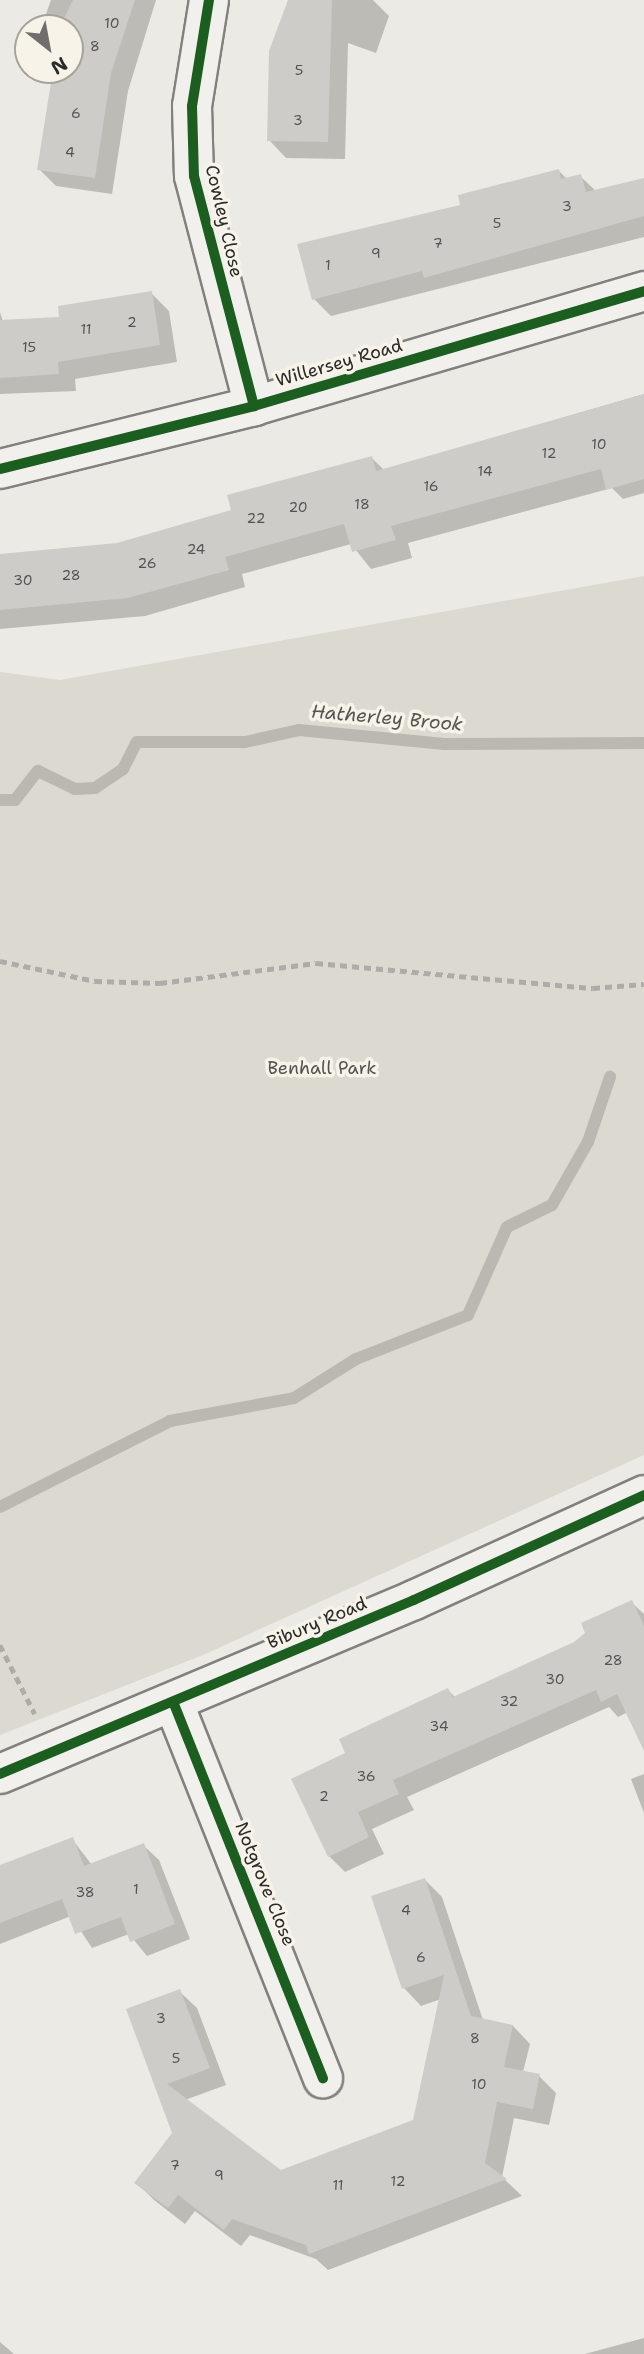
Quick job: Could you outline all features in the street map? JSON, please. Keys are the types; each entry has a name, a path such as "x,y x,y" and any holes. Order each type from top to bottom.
{"street":[{"name":"Cowley Close","path":"209,0 192,106 194,176 254,406"},
{"name":"Willersey Road","path":"0,469 254,406 644,291"},
{"name":"Bibury Road","path":"0,1774 174,1704 644,1495"},
{"name":"Notgrove Close","path":"174,1704 323,2078"}],"path":[{"path":"0,961 95,981 160,983 316,963 593,988 644,984"},
{"path":"0,1644 53,1753"}],"green space":[{"name":"Benhall Park","path":"644,576 644,1455 203,1655 0,1735 0,672 60,680"}],"building":[{"path":"73,0 135,0 111,73 95,178 37,170 51,84 84,84 84,14 66,14"},
{"path":"288,0 332,0 328,142 267,141 269,51"},
{"path":"559,169 561,179 581,174 586,192 644,178 644,216 424,278 422,271 312,300 297,244 460,205 458,195"},
{"path":"152,291 160,345 58,362 59,374 0,378 0,320 59,317 58,306"},
{"path":"644,394 644,479 606,490 601,469 391,526 396,540 352,552 344,524 225,557 229,570 128,598 0,610 0,554 117,543 231,510 227,495 372,456 376,471"},
{"path":"632,1600 644,1626 644,1751 617,1694 601,1702 596,1690 393,1780 399,1794 358,1812 369,1837 328,1857 291,1779 345,1753 339,1739 448,1688 453,1697 574,1642 585,1633 581,1623"},
{"path":"73,1837 84,1866 144,1843 175,1924 130,1942 121,1917 75,1934 62,1899 0,1923 0,1865"},
{"path":"425,1878 471,2016 513,2025 504,2067 540,2074 533,2109 497,2102 485,2163 507,2179 309,2254 306,2245 232,2219 224,2230 178,2195 168,2208 134,2183 172,2133 126,2009 180,1989 210,2068 167,2084 281,2170 413,2120 444,1975 402,1989 371,1896"}],"waterway":[{"name":"Hatherley Brook","path":"0,800 15,800 38,771 75,789 95,788 123,769 137,742 245,742 299,730 444,744 644,743"},
{"name":"Hatherley Brook","path":"0,1507 170,1421 294,1398 356,1359 468,1315 507,1227 552,1205 588,1142 610,1077"}],"cycle path":[{"path":"209,0 192,106 194,176 254,406"},
{"path":"0,469 254,406 644,291"},
{"path":"0,1774 414,1600 644,1495"},
{"path":"174,1704 323,2078"}]}
